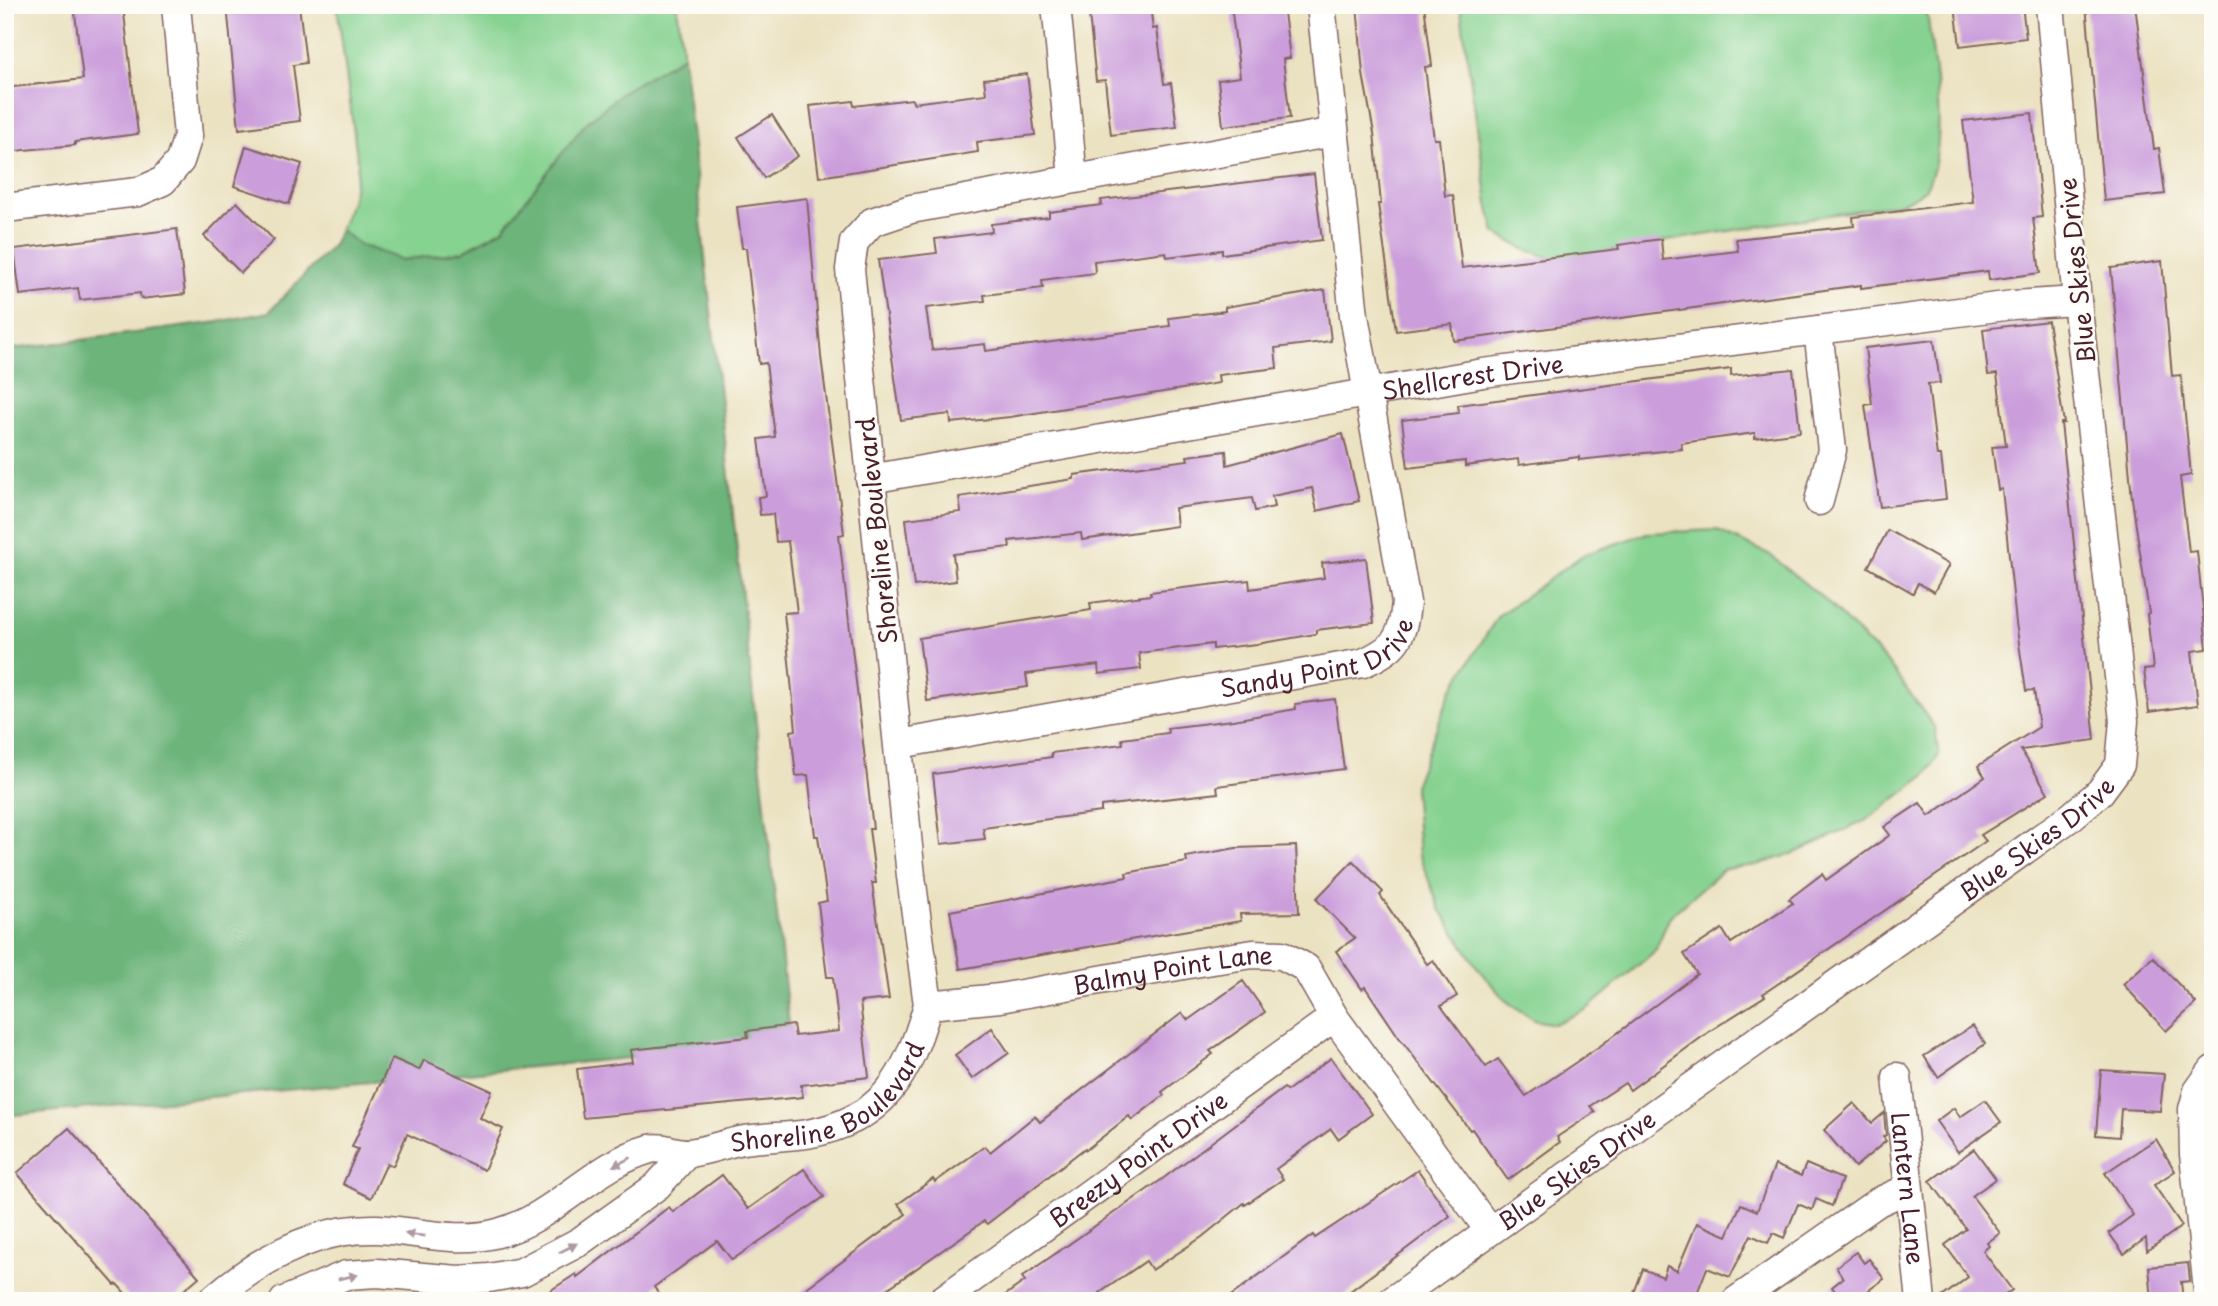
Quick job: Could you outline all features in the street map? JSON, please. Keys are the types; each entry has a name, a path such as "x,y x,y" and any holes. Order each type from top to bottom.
{"street":[{"path":"5,208 138,192 163,181 180,161 188,135 176,5"},
{"path":"1056,5 1073,178"},
{"name":"Sandy Point Drive","path":"899,744 1363,663 1387,652 1403,630 1406,602 1354,316 1321,5"},
{"name":"Blue Skies Drive","path":"1392,1301 2072,816 2100,792 2120,765 2124,721 2077,301 2050,5"},
{"name":"Shoreline Boulevard","path":"211,1301 237,1279 290,1248 316,1238 351,1230 379,1229 457,1238 498,1233 528,1222 604,1170 652,1148 687,1153 743,1140 816,1132 863,1115 885,1098 901,1076 915,1049 928,1005 870,479 850,269 854,242 872,222 911,209 1334,132"},
{"name":"Shellcrest Drive","path":"870,479 971,464 1368,391 1483,373 2013,305 2077,301"},
{"path":"1818,330 1832,450 1819,501"},
{"name":"Balmy Point Lane","path":"928,1005 1000,998 1253,954 1282,955 1306,968 1334,1017 1489,1230"},
{"name":"Breezy Point Drive","path":"941,1301 1334,1017"},
{"path":"2209,1301 2194,1154 2193,1109 2198,1091 2213,1070"},
{"name":"Lantern Lane","path":"1897,1077 1921,1301"},
{"name":"Shoreline Boulevard","path":"284,1301 346,1275 377,1273 459,1290 489,1278 522,1272 579,1242 657,1186 687,1153"},
{"path":"1736,1301 1878,1202 1907,1189"},
{"path":"457,1238 459,1290"}],"green space":[{"path":"337,5 677,5 683,56 624,91 556,163 502,230 462,252 402,260 360,245 340,230 352,200 358,164"},
{"path":"1460,5 1926,5 1939,120 1938,143 1928,184 1919,194 1897,204 1555,259 1524,249 1495,233 1488,204"},
{"path":"683,56 791,1043 5,1116 5,350 218,322 269,312 333,245 340,230 360,245 402,260 462,252 502,230 585,124 624,91"},
{"path":"1716,530 1769,554 1825,600 1887,662 1935,728 1939,755 1925,776 1867,820 1795,853 1757,865 1724,869 1670,916 1655,951 1586,1010 1554,1024 1534,1020 1505,1000 1477,967 1440,909 1419,855 1414,786 1451,691 1498,616 1583,555 1647,533"}],"building":[{"path":"74,5 123,5 138,134 75,142 75,145 5,152 5,88 83,79"},
{"path":"227,5 299,5 306,63 293,65 300,121 239,129"},
{"path":"1088,5 1150,5 1153,29 1157,28 1164,84 1171,83 1177,127 1111,135 1105,80 1096,81"},
{"path":"1231,5 1283,5 1290,58 1283,59 1290,118 1223,126 1218,80 1240,77"},
{"path":"1357,5 1424,5 1432,66 1425,67 1434,139 1439,139 1445,196 1453,195 1462,268 1619,249 1618,245 1661,239 1663,260 1738,251 1736,239 1854,226 1853,217 1973,202 1963,121 2032,113 2042,217 2033,218 2040,273 1989,280 1988,271 1861,288 1861,285 1454,341 1452,324 1396,331 1378,204 1381,204 1374,133 1363,74"},
{"path":"1955,5 2022,5 2026,38 1960,46"},
{"path":"2086,5 2135,5 2154,149 2159,148 2165,194 2104,201"},
{"path":"1027,74 1035,135 977,142 978,152 819,177 810,106 853,101 854,106 912,99 913,103 986,94 984,79"},
{"path":"772,115 798,156 764,178 738,137"},
{"path":"246,146 302,164 289,204 234,186"},
{"path":"1314,174 1322,240 1222,254 1222,250 1167,257 1166,252 1094,261 1095,273 1042,280 1043,288 984,295 985,301 926,308 932,350 985,344 986,351 1170,326 1169,318 1225,311 1225,307 1325,290 1331,341 1275,348 1277,368 1218,375 1219,383 1010,417 951,423 950,414 901,420 878,260 937,253 935,239 992,232 991,224 1049,217 1049,212 1102,205 1101,200"},
{"path":"807,198 821,357 844,534 839,535 873,829 869,829 876,883 872,883 889,999 860,1002 869,1077 801,1085 803,1097 583,1118 577,1069 633,1062 631,1050 748,1037 747,1031 793,1025 795,1036 839,1031 833,977 827,977 818,903 827,901 818,836 815,836 808,775 796,776 791,731 796,730 784,613 797,612 788,541 776,542 773,514 760,515 758,497 766,496 759,439 775,437 766,363 759,364 746,248 742,248 737,207"},
{"path":"237,202 274,240 241,273 204,236"},
{"path":"177,229 185,294 141,299 140,293 80,300 78,288 20,295 14,249"},
{"path":"2162,261 2172,376 2181,375 2191,475 2180,477 2189,552 2197,551 2207,649 2192,651 2198,705 2149,712 2144,670 2153,669 2149,613 2132,499 2111,268"},
{"path":"2048,321 2064,423 2061,423 2095,740 2021,750 2048,793 1981,835 1986,841 1763,994 1765,996 1710,1031 1630,1090 1625,1083 1590,1106 1595,1112 1557,1137 1560,1142 1508,1180 1336,951 1355,938 1316,899 1353,861 1383,892 1380,895 1427,964 1433,960 1457,996 1441,1006 1486,1067 1498,1059 1526,1096 1600,1046 1697,974 1684,954 1722,929 1731,943 1793,903 1789,899 1822,874 1826,880 1890,835 1884,827 1920,803 1929,816 1985,777 1978,766 2039,727 2034,690 2026,691 2016,623 2002,489 1998,490 1992,447 2006,446 1997,374 1988,375 1983,329"},
{"path":"1934,340 1940,383 1928,384 1937,456 1941,456 1946,499 1880,507 1865,405 1872,404 1865,348"},
{"path":"1731,369 1731,376 1793,369 1800,432 1755,438 1755,433 1681,443 1682,449 1579,460 1579,457 1519,465 1518,459 1465,466 1465,461 1408,468 1402,420 1459,413 1458,405"},
{"path":"1343,434 1359,501 1317,511 1312,488 1272,496 1274,507 1255,511 1252,498 1175,508 1177,526 1082,540 1081,533 1009,541 1010,547 953,554 956,581 914,586 906,519 961,512 959,497 1074,479 1074,475 1188,460 1187,456 1226,451 1227,465"},
{"path":"1888,530 1949,565 1934,592 1918,583 1913,593 1868,567"},
{"path":"1366,558 1374,623 1316,630 1316,634 1257,644 1213,649 1213,644 1139,653 1141,669 1099,674 1098,665 1026,674 1028,687 927,701 919,638 1091,610 1090,603 1151,595 1150,592 1249,580 1250,589 1324,578 1322,563"},
{"path":"1335,699 1344,769 1217,786 1218,793 1101,806 1101,812 983,828 985,839 941,844 933,774 1052,757 1051,753 1123,744 1122,739 1168,733 1167,728 1233,720 1296,709 1295,704"},
{"path":"1296,846 1299,913 1240,914 1241,921 960,969 950,911 1127,877 1126,873 1187,862 1186,857 1236,848"},
{"path":"2153,957 2196,1003 2166,1031 2123,984"},
{"path":"1243,981 1265,1012 1210,1051 1213,1054 1162,1092 1164,1095 1132,1120 1129,1116 987,1224 984,1221 870,1301 789,1301 906,1214 898,1204 933,1179 935,1182 985,1146 990,1152 1035,1116 1040,1122 1182,1013 1188,1020"},
{"path":"1973,1026 1985,1044 1938,1077 1924,1056"},
{"path":"992,1028 1009,1053 972,1079 955,1055"},
{"path":"392,1058 419,1070 424,1060 492,1091 480,1118 503,1129 484,1170 407,1134 393,1166 387,1163 371,1198 343,1184 358,1149 352,1147"},
{"path":"1331,1058 1372,1114 1338,1139 1331,1129 1276,1169 1283,1179 1245,1205 1244,1203 1202,1237 1152,1270 1146,1261 1088,1301 997,1301 1025,1281 1022,1277 1161,1180 1284,1088 1287,1091"},
{"path":"2101,1070 2164,1074 2160,1111 2121,1109 2119,1137 2096,1135"},
{"path":"1985,1100 2001,1122 1958,1152 1936,1121 1954,1108 1960,1117"},
{"path":"1854,1103 1872,1123 1884,1113 1886,1135 1883,1137 1886,1141 1855,1167 1824,1130"},
{"path":"69,1128 199,1277 171,1301 132,1301 17,1173"},
{"path":"2156,1139 2175,1171 2154,1185 2182,1226 2147,1251 2146,1238 2124,1254 2109,1233 2133,1215 2105,1173"},
{"path":"1974,1149 1996,1179 1972,1196 2000,1233 1987,1243 1989,1246 1983,1251 2012,1290 1997,1301 1937,1301 1968,1277 1945,1245 1966,1229 1930,1181"},
{"path":"1806,1164 1842,1179 1832,1206 1816,1199 1812,1210 1798,1204 1784,1238 1773,1233 1768,1243 1751,1235 1730,1277 1707,1268 1694,1301 1631,1301 1643,1269 1663,1277 1667,1266 1677,1271 1697,1223 1727,1236 1741,1204 1757,1211 1775,1165 1801,1176"},
{"path":"804,1169 824,1197 732,1260 717,1241 654,1287 664,1301 534,1301 576,1274 577,1277 669,1207 673,1212 722,1175 748,1209"},
{"path":"1418,1170 1450,1216 1337,1301 1224,1301 1313,1235 1315,1238"},
{"path":"1856,1252 1864,1263 1869,1259 1884,1279 1869,1290 1876,1301 1842,1301 1832,1287 1843,1278 1836,1267"},
{"path":"2188,1263 2190,1281 2181,1282 2183,1301 2152,1301 2149,1267"}]}
